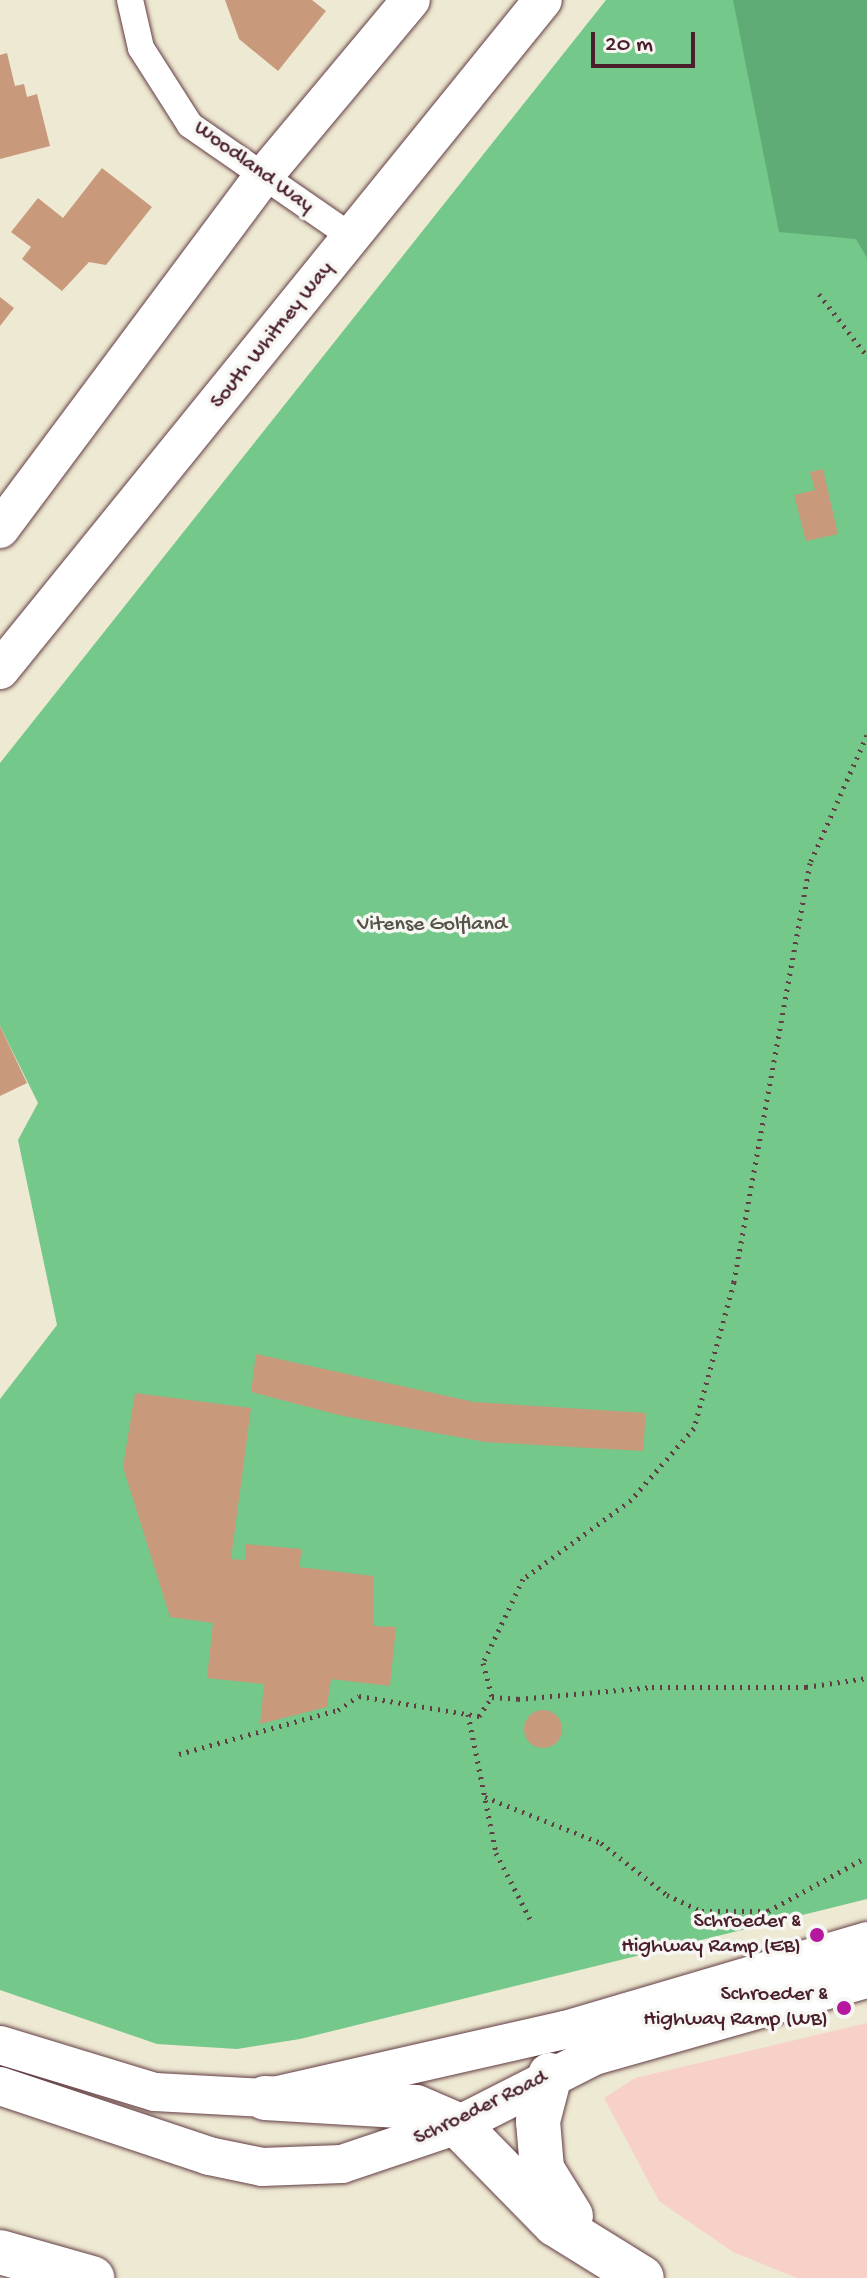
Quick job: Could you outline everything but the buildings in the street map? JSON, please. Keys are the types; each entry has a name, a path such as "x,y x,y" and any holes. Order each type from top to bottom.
{"highway":[{"path":"550,2075 538,2121 542,2169 600,2253"},
{"path":"265,2098 416,2107 458,2125 555,2224 642,2278"},
{"path":"2,2253 92,2278"}],"main road":[{"path":"0,529 262,178 411,0"},
{"name":"South Whitney Way","path":"0,670 543,0"},
{"name":"Schroeder Road","path":"0,2045 155,2092 265,2098 565,2030 867,1941"},
{"name":"Schroeder Road","path":"0,2086 262,2167 342,2164 458,2125 550,2075 620,2047 867,1979"},
{"path":"0,2099 41,2098"}],"street":[{"name":"Woodland Way","path":"130,0 141,48 190,125 262,178 352,237"}],"path":[{"path":"819,294 867,356"},
{"path":"179,1754 338,1710 359,1696 479,1716 492,1697 483,1663 523,1579 631,1500 694,1428 734,1282 810,863 867,735"},
{"path":"492,1697 806,1687 867,1678"},
{"path":"468,1714 496,1853 530,1919"},
{"path":"485,1797 601,1843 667,1895 702,1911 768,1911 865,1858"}],"shaded area":[{"path":"867,2023 867,2278 797,2278 733,2252 659,2201 604,2098 635,2078"}],"green space":[{"name":"Vitense Golfland","path":"606,0 867,0 867,1899 300,2039 237,2049 157,2044 0,1990 0,1399 57,1325 18,1140 38,1103 0,1026 0,763"},
{"path":"733,0 867,0 867,258 856,239 779,232"}],"place":[{"name":"Schroeder & Highway Ramp (EB)","path":"817,1935"},
{"name":"Schroeder & Highway Ramp (WB)","path":"844,2008"}]}
